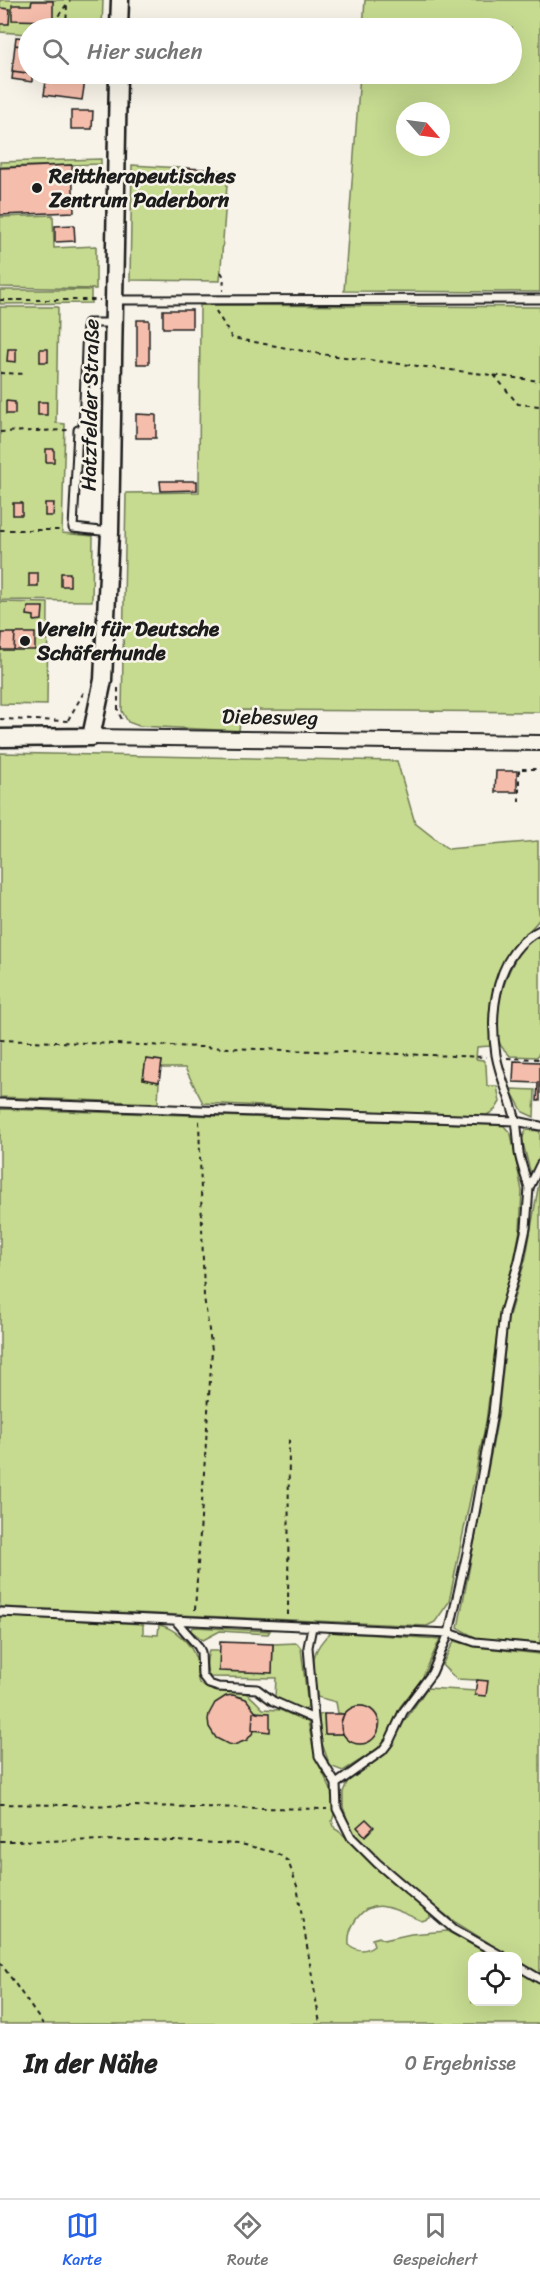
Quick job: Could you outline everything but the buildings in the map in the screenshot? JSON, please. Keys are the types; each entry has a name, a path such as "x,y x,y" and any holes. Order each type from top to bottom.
{"street":[{"path":"119,18 120,0"},
{"name":"Hatzfelder Straße","path":"91,737 103,680 110,532 118,84"},
{"name":"Diebesweg","path":"0,738 91,737 540,743"}],"lane":[{"path":"115,300 540,299"},
{"path":"110,532 74,528 78,430 83,429 87,323 114,323"},
{"path":"336,1784 382,1751 389,1742 403,1712 432,1673 449,1633 471,1535 494,1413 504,1312 526,1228 529,1188 519,1154 516,1121 496,1057 495,1008 503,970 523,941 540,930"},
{"path":"0,1103 198,1112 516,1121 540,1126"},
{"path":"529,1188 540,1165"},
{"path":"0,1612 449,1633 475,1642 540,1648"},
{"path":"176,1621 201,1652 202,1675 209,1684 218,1687 256,1689 273,1701 314,1719"},
{"path":"312,1627 308,1647 314,1719 320,1756 336,1784 337,1809 351,1837 377,1863 454,1929 495,1952"},
{"path":"522,1969 540,1980"}],"path":[{"path":"57,18 70,0"},
{"path":"66,18 67,4"},
{"path":"221,272 224,277 223,300"},
{"path":"208,299 232,338 320,354 540,381"},
{"path":"0,300 115,300"},
{"path":"0,374 26,374"},
{"path":"493,374 518,404 540,406"},
{"path":"0,432 78,430"},
{"path":"0,530 74,528"},
{"path":"118,688 118,711 126,725"},
{"path":"519,802 519,769 540,769"},
{"path":"0,1040 540,1059"},
{"path":"191,1622 197,1604 212,1350 204,1297 198,1112"},
{"path":"288,1626 289,1435"},
{"path":"0,1804 337,1809"},
{"path":"0,1841 163,1841 241,1844 277,1853 288,1861 297,1886 320,2024"},
{"path":"0,1962 43,2024"}],"green space":[{"path":"0,0 103,0 102,18 18,18 18,33 0,32"},
{"path":"365,0 540,0 540,292 344,291 359,84 522,84 522,18 364,18"},
{"path":"101,159 101,164 0,167 0,162"},
{"path":"132,165 228,171 220,281 130,280"},
{"path":"53,215 54,248 96,246 96,289 0,287 0,217"},
{"path":"0,290 91,290 91,303 0,304"},
{"path":"200,305 540,307 540,712 241,710 239,731 139,726 128,722 122,711 126,493 199,492"},
{"path":"0,307 58,307 56,423 65,424 62,533 93,536 92,601 0,600"},
{"path":"0,602 48,603 47,705 0,704"},
{"path":"0,753 397,761 415,823 448,849 538,841 540,918 517,943 502,968 494,992 490,1046 477,1047 476,1059 483,1060 486,1065 487,1086 497,1086 500,1102 495,1110 487,1115 441,1115 203,1103 185,1068 161,1068 162,1061 146,1059 143,1079 159,1082 158,1103 0,1097"},
{"path":"535,938 540,938 540,1051 537,1057 510,1056 501,1046 498,1034 499,1004 509,971 526,945"},
{"path":"510,1089 535,1090 534,1117 523,1112"},
{"path":"0,1109 495,1125 504,1126 511,1134 522,1191 520,1230 499,1317 486,1422 449,1602 435,1622 427,1626 0,1607"},
{"path":"526,1130 540,1131 540,1156 531,1175 522,1139"},
{"path":"540,1177 540,1643 476,1638 458,1628 498,1417 508,1319 526,1257"},
{"path":"0,1616 143,1624 143,1634 158,1635 159,1625 165,1627 176,1633 194,1653 199,1683 212,1690 245,1693 263,1709 280,1710 308,1722 315,1756 331,1790 334,1815 332,1821 335,1829 386,1877 430,1913 430,1918 422,1921 397,1910 380,1906 364,1911 353,1924 349,1937 349,1945 361,1950 374,1945 372,1939 379,1937 384,1940 411,1934 447,1931 485,1952 489,1943 455,1922 407,1885 359,1841 349,1825 343,1807 343,1792 348,1780 382,1756 393,1743 427,1688 476,1691 477,1680 456,1679 442,1665 454,1641 477,1647 540,1654 540,2024 0,2024"},
{"path":"194,1627 270,1631 268,1634 220,1631 203,1640 190,1630"},
{"path":"331,1632 440,1639 422,1679 400,1707 382,1747 343,1771 330,1766 319,1735 319,1715 324,1714 325,1734 343,1734 348,1739 360,1743 366,1743 375,1736 380,1722 378,1716 365,1706 354,1707 344,1714 338,1713 336,1702 317,1697 315,1655 323,1640"},
{"path":"297,1643 301,1648 308,1706 305,1711 275,1697 276,1678 210,1677 207,1670 209,1651 220,1651 272,1673 273,1644"}],"place":[{"name":"Reittherapeutisches Zentrum Paderborn","path":"37,188"},
{"name":"Verein für Deutsche Schäferhunde","path":"25,641"}]}
